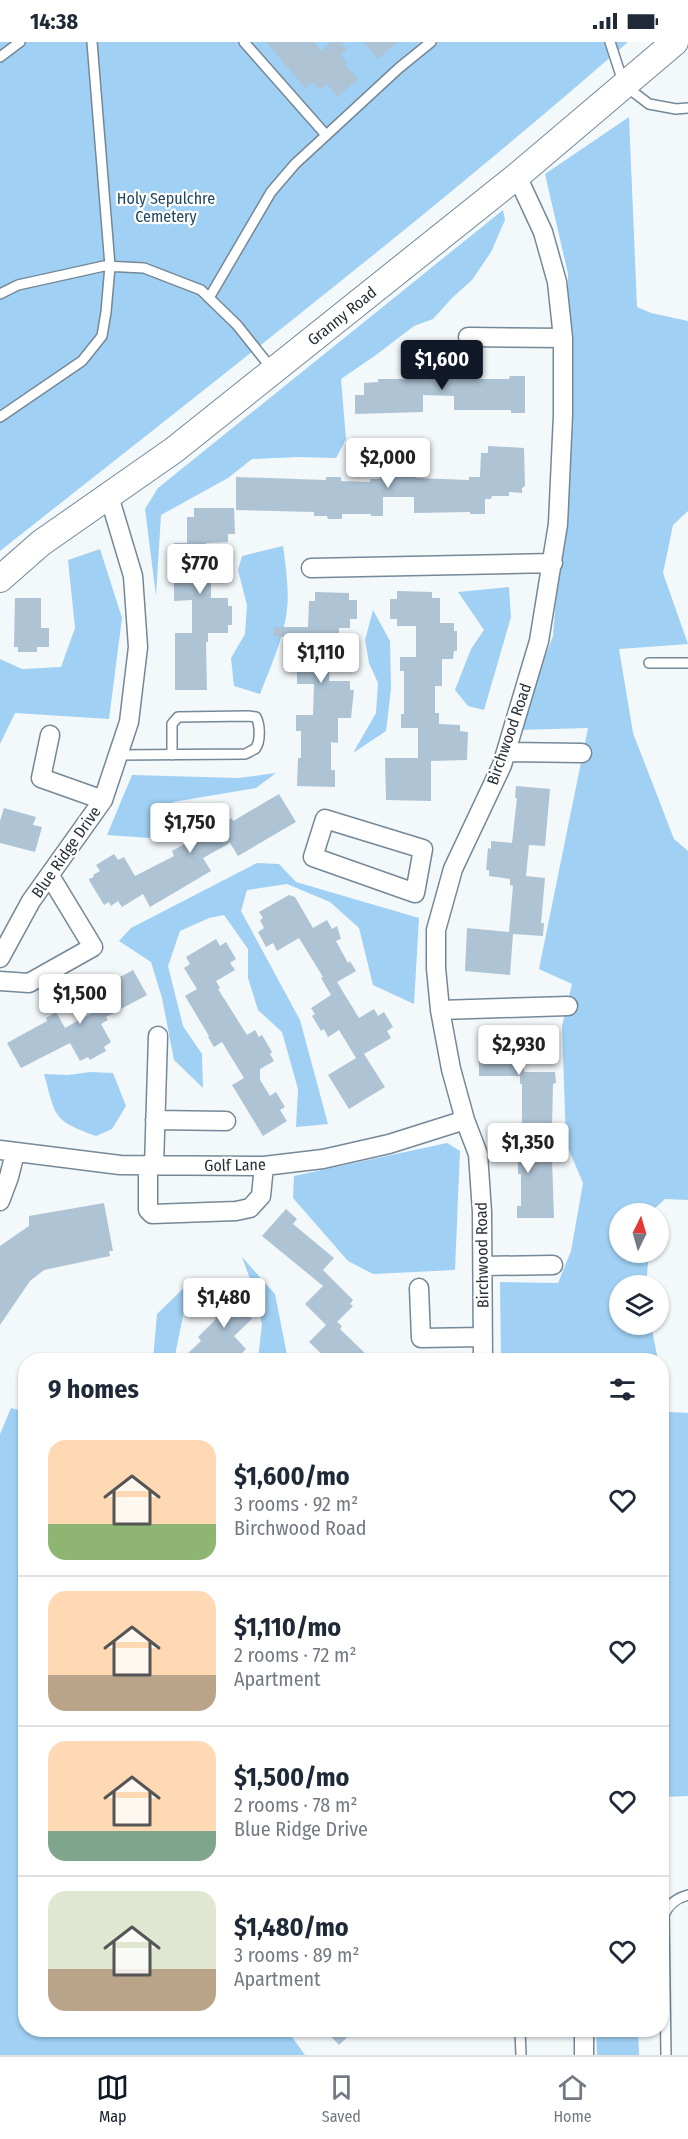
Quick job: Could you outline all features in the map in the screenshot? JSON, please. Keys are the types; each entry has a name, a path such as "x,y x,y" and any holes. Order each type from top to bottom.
{"street":[{"name":"Granny Road","path":"0,579 41,543 174,450 517,176 675,42"},
{"name":"Birchwood Road","path":"483,1353 483,1266 478,1154 465,1120 451,1069 440,1010 436,968 436,930 453,869 506,752 539,641 558,524 563,415 563,338 557,282 543,232 517,176"},
{"path":"468,337 563,338"},
{"name":"Blue Ridge Drive","path":"0,958 31,901 103,800 129,722 138,647 133,576 109,496"},
{"path":"311,568 553,563"},
{"path":"50,735 41,778 103,800"},
{"path":"506,752 582,753"},
{"path":"415,892 423,849 325,819 313,858 415,892 443,904"},
{"path":"0,981 29,983 93,946 50,876"},
{"path":"440,1010 568,1006"},
{"path":"158,1036 155,1120 148,1210 152,1214 236,1211 250,1208 261,1196 264,1166"},
{"path":"155,1120 226,1121"},
{"name":"Golf Lane","path":"7,1152 120,1166 264,1166 323,1159 389,1144 465,1120"},
{"path":"0,1201 9,1177 7,1152"},
{"path":"483,1266 553,1265"},
{"path":"419,1288 421,1338 482,1337"},
{"path":"584,2037 584,2055"}],"lane":[{"path":"0,57 20,42"},
{"path":"0,417 82,361 102,336 110,266 92,42"},
{"path":"244,42 326,135"},
{"path":"210,298 271,192 295,164 399,68 431,42"},
{"path":"610,42 624,85 649,104 664,108 688,108"},
{"path":"0,294 18,285 104,266 144,268 201,290 237,325 273,371"},
{"path":"649,663 688,663"},
{"path":"118,755 172,755 245,754 255,749 259,722 256,717 248,716 178,717 172,724 172,755"},
{"path":"669,1905 688,1895"},
{"path":"520,2037 521,2055"},
{"path":"666,2037 666,2055"}],"green space":[{"name":"Holy Sepulchre Cemetery","path":"0,42 628,42 396,237 0,551"},
{"path":"629,117 637,307 651,313 688,321 688,511 673,525 663,573 688,644 619,649 633,733 674,839 688,851 688,1200 665,1199 661,1203 609,1203 609,1263 648,1263 647,1275 609,1275 609,1335 653,1335 657,1353 501,1353 500,1282 558,1283 571,1251 583,1183 566,1143 562,1026 572,984 539,969 588,728 517,730 553,636 568,443 568,274 545,174"},
{"path":"503,210 505,220 491,252 472,280 433,319 414,326 341,379 346,439 336,458 252,459 228,478 161,515 156,596 145,509 158,488"},
{"path":"283,546 288,590 286,617 260,694 234,686 231,658 245,634 247,605 238,570 242,556"},
{"path":"100,549 122,618 109,719 15,713 0,744 0,659 22,669 61,667 75,628 68,560"},
{"path":"509,587 511,617 484,710 468,706 455,690 471,649 484,630 458,592"},
{"path":"373,610 390,641 391,689 386,731 353,753 376,713 378,683 369,663 365,640"},
{"path":"276,773 256,788 173,802 150,838 107,835 132,775 238,778"},
{"path":"257,863 279,864 296,882 419,918 414,1004 373,985 359,928 330,902 287,884 247,890 241,911 300,1020 328,1124 296,1127 298,1089 282,1032 258,1010 248,978 248,949 224,915 209,918 180,931 168,966 183,1026 202,1054 203,1088 174,1060 162,998 151,962 119,941 131,928"},
{"path":"90,1072 113,1073 126,1106 112,1129 96,1136 63,1121 54,1108 44,1074 68,1075"},
{"path":"447,1143 460,1151 455,1270 373,1274 348,1261 293,1198 294,1176"},
{"path":"242,1257 275,1294 287,1353 259,1353 262,1324 254,1290"},
{"path":"190,1282 175,1353 154,1353 157,1314"},
{"path":"11,1408 18,1410 18,2037 292,2037 305,2055 0,2055 0,1434"},
{"path":"669,1412 688,1413 688,1796 669,1797"},
{"path":"596,2037 638,2037 639,2055 597,2055"}],"building":[{"path":"266,42 314,42 321,51 331,42 341,42 347,49 341,55 347,62 345,64 358,79 337,97 327,84 320,89 313,82 305,88"},
{"path":"363,42 398,42 378,59"},
{"path":"428,355 457,355 457,377 509,379 510,376 525,376 525,413 511,413 511,410 454,410 454,396 423,395 423,412 355,414 355,395 364,395 364,383 378,382 378,379 411,379 411,376 421,376 421,359 428,358"},
{"path":"488,446 524,448 525,486 522,488 522,493 509,492 509,496 492,496 491,499 485,499 485,514 414,513 414,497 383,497 383,516 342,514 342,519 314,516 314,512 236,510 236,477 326,480 326,477 341,477 341,481 370,482 370,479 380,479 380,460 387,460 387,457 408,457 408,460 416,460 416,478 469,480 469,477 480,477 481,453 488,453"},
{"path":"194,508 234,508 235,534 228,534 228,542 206,543 206,575 211,575 211,598 228,598 228,606 232,606 232,625 228,625 228,633 208,633 208,642 206,642 207,690 175,690 175,633 192,633 192,600 174,601 174,543 187,543 187,517 194,517"},
{"path":"397,591 432,592 432,598 440,598 440,623 454,623 454,631 457,631 457,651 454,651 453,659 442,659 442,686 435,686 435,713 439,713 439,724 460,725 460,731 468,732 467,760 431,761 431,801 386,800 385,758 418,758 418,728 401,728 401,714 404,714 404,671 400,671 400,657 416,657 416,626 397,626 397,619 390,619 390,599 397,599"},
{"path":"315,592 349,593 349,600 357,600 357,619 350,619 350,628 339,628 339,655 330,655 329,681 350,681 350,690 354,690 351,718 338,718 338,743 331,742 331,770 335,770 335,787 297,786 298,758 301,758 301,731 296,731 296,715 313,715 314,684 297,684 297,638 273,636 274,627 308,627 309,601 315,601"},
{"path":"15,598 41,598 41,628 49,628 49,647 37,647 37,652 18,652 18,647 14,647"},
{"path":"516,786 550,789 545,846 529,845 526,876 545,878 541,923 544,923 543,936 513,934 510,975 465,971 467,928 509,932 513,886 510,885 510,879 489,876 489,870 486,870 491,841 512,843 517,798 515,798"},
{"path":"279,794 296,822 238,856 230,843 203,858 211,871 150,907 143,894 122,907 118,901 111,906 109,902 104,905 90,882 89,879 100,871 96,865 114,854 118,860 124,857 135,876 174,856 172,851 190,841 182,827 189,823 187,821 205,810 207,813 213,809 222,824 232,818 233,821"},
{"path":"4,808 36,817 33,825 42,827 35,852 0,843 0,821"},
{"path":"289,895 295,897 313,928 327,920 332,929 337,926 341,939 336,941 348,963 350,961 356,971 337,982 359,1018 374,1009 378,1016 384,1012 393,1027 387,1031 391,1038 364,1054 385,1087 349,1109 328,1075 356,1058 339,1030 328,1037 324,1029 321,1031 312,1016 315,1014 311,1008 331,995 321,978 323,977 299,938 277,951 273,943 266,947 258,932 264,928 260,920 263,918 259,912"},
{"path":"216,939 220,946 226,942 236,959 230,963 235,970 216,981 220,988 218,989 247,1035 255,1030 259,1037 262,1035 272,1052 270,1054 274,1061 260,1069 260,1080 270,1096 276,1092 285,1107 280,1110 287,1121 263,1136 232,1085 244,1078 222,1042 214,1047 185,996 197,989 184,968 190,964 186,957"},
{"path":"133,970 147,995 106,1017 108,1020 101,1024 111,1042 104,1047 106,1051 90,1060 88,1057 80,1061 70,1043 21,1068 7,1043 47,1021 46,1018 56,1012 65,1028 92,1013 83,997"},
{"path":"479,1034 524,1034 524,1072 555,1072 552,1128 522,1128 520,1076 479,1076"},
{"path":"500,1129 530,1130 530,1159 552,1159 554,1218 517,1218 517,1206 521,1206 521,1174 518,1174 518,1162 497,1162 497,1137 499,1137"},
{"path":"104,1203 113,1251 109,1251 110,1256 44,1270 30,1281 0,1325 0,1246 29,1226 29,1216"},
{"path":"286,1209 297,1219 293,1224 334,1258 323,1270 353,1300 350,1304 353,1306 337,1322 342,1326 340,1329 365,1353 321,1353 309,1342 326,1325 305,1304 323,1286 262,1236"},
{"path":"233,1287 256,1311 250,1317 252,1319 234,1336 246,1349 242,1353 188,1353 201,1341 198,1337 216,1319 208,1310 212,1306 210,1304 226,1289 228,1291"},
{"path":"332,2037 348,2037 339,2045"}]}
